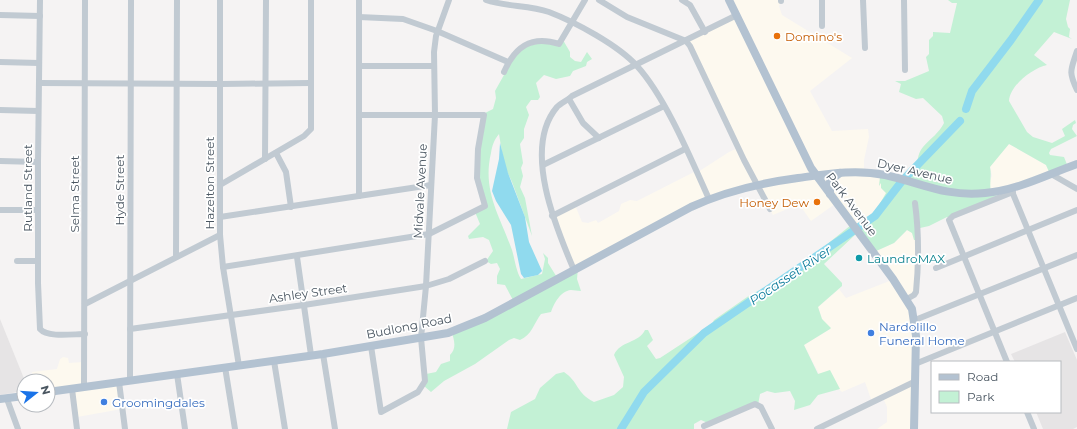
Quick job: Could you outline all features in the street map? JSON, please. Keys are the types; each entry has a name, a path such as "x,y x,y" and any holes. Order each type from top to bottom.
{"main road":[{"name":"Park Avenue","path":"729,0 815,175 907,299 914,320 914,429"},
{"name":"Dyer Avenue","path":"815,175 841,172 864,172 955,193 984,193 1012,190 1077,164"},
{"path":"830,195 830,181 841,172"},
{"name":"Budlong Road","path":"56,391 323,354 448,333 479,322 674,216 709,199 756,184 815,175"},
{"path":"4,399 16,397"}],"street":[{"name":"Rutland Street","path":"40,0 38,111 38,261 40,329 43,332 50,334 84,334"},
{"name":"Selma Street","path":"84,387 85,0"},
{"name":"Hyde Street","path":"130,381 131,0"},
{"path":"176,257 177,0"},
{"name":"Hazelton Street","path":"220,0 220,234 223,268 239,366"},
{"path":"265,159 266,0"},
{"path":"220,185 304,136 311,129 311,0"},
{"path":"359,0 359,196"},
{"name":"Midvale Avenue","path":"371,346 381,412 418,392 424,384 421,338 426,286 435,115 434,66 437,32 449,0"},
{"path":"486,0 547,11 573,23 608,43 636,65 652,84 664,106 709,199"},
{"path":"504,72 508,62 519,48 530,42 549,41 559,44 573,23 585,0"},
{"path":"599,0 627,17 686,41 690,46 756,184 770,209"},
{"path":"682,0 690,4 705,32"},
{"path":"822,0 822,26"},
{"path":"863,0 865,48"},
{"path":"904,0 905,70"},
{"path":"0,15 40,16"},
{"path":"574,270 548,205 543,165 542,150 547,124 558,106 569,98 737,15"},
{"path":"359,17 403,19 508,62"},
{"path":"1077,51 1070,70 1070,77 1077,90"},
{"path":"0,62 39,63"},
{"path":"360,66 434,66"},
{"path":"39,83 310,83"},
{"path":"569,98 583,123 599,138"},
{"path":"543,165 664,106"},
{"path":"0,110 38,111"},
{"path":"223,268 429,234 485,206 477,178 478,149 484,115 359,115"},
{"path":"552,216 685,149"},
{"path":"276,153 286,172 291,207"},
{"path":"0,161 38,162"},
{"path":"1051,174 1077,188"},
{"path":"220,217 431,185"},
{"path":"1007,361 949,220 950,217 1012,190 1077,349"},
{"path":"907,299 916,292 919,260 919,230 914,203"},
{"path":"0,210 38,210"},
{"path":"936,268 1077,210"},
{"path":"85,304 220,234"},
{"path":"914,320 1077,255"},
{"path":"297,257 311,355"},
{"path":"17,261 38,261"},
{"name":"Ashley Street","path":"130,329 230,316 426,286 449,278 485,261"},
{"path":"915,364 1077,298"},
{"path":"323,354 335,429"},
{"path":"274,361 284,429"},
{"path":"225,368 234,429"},
{"path":"177,374 185,429"},
{"path":"118,382 125,429"},
{"path":"817,429 914,382"},
{"path":"72,389 77,429"},
{"path":"4,399 18,429"},
{"path":"704,426 755,404 761,407 772,429"},
{"path":"1027,413 1034,429"}],"shaded area":[{"path":"727,0 782,0 779,6 782,15 852,58 810,91 832,131 868,129 869,137 864,160 864,171 879,175 887,193 878,211 876,220 867,222 863,220 853,227 835,204 811,221 799,204 773,215 755,186 709,199 575,270 552,216 575,205 582,222 588,223 596,220 598,223 619,211 621,204 630,200 637,201 696,171 698,172 729,152 738,148 687,41 734,16"},
{"path":"1009,144 1046,165 1050,174 991,192 989,182 992,176 990,166"},
{"path":"907,230 918,240 917,288 907,299 912,311 913,429 877,429 887,422 887,407 883,398 872,402 865,382 842,392 822,374 819,374 804,345 830,329 822,319 818,307 839,289 846,298 892,280 874,252 894,243"},
{"path":"0,319 22,373 16,373 16,392 0,395"},
{"path":"1065,332 1077,360 1077,427 1073,429 1043,429 1036,413 1061,413 1061,361 1014,361 1011,354"},
{"path":"63,357 68,358 69,363 83,362 85,386 116,383 122,409 77,417 72,390 56,391 56,373 32,372 57,369 60,359"}],"green space":[{"path":"948,0 1070,0 1066,19 1070,29 1069,37 1072,39 1054,32 1034,55 1047,65 1029,73 1023,78 1013,89 1009,101 1027,132 1033,137 1052,143 1065,136 1062,129 1075,120 1076,123 1073,125 1072,129 1077,136 1051,149 1049,153 1050,155 1064,157 1068,167 1050,174 1046,165 1009,144 990,167 990,186 991,192 1010,189 950,218 947,217 929,226 920,228 918,240 914,240 912,233 907,230 894,243 874,252 856,234 824,264 842,283 842,286 818,307 822,319 831,328 804,345 818,374 830,370 840,389 818,395 810,405 794,410 795,401 790,391 775,393 767,391 760,394 758,405 710,424 701,420 694,424 694,429 507,429 511,412 535,399 540,388 556,374 564,372 588,399 594,402 614,395 623,387 624,377 614,355 617,350 638,337 645,330 648,330 653,340 647,346 656,359 660,358 712,324 714,320 750,295 778,281 805,262 851,225 854,227 863,220 867,222 873,221 872,217 886,193 881,188 881,183 879,186 880,177 908,183 916,167 921,149 937,133 944,123 942,116 923,98 916,99 899,92 901,84 895,81 905,81 929,71 926,57 929,54 929,40 933,36 933,32 950,33 957,3 952,3"},
{"path":"563,40 570,52 570,57 575,61 581,62 587,52 592,59 587,62 586,66 573,71 570,76 556,79 544,75 536,83 540,97 538,100 531,100 526,107 529,115 524,129 524,138 520,144 523,163 521,168 523,176 520,187 525,198 532,236 512,182 504,165 499,134 492,148 489,179 494,203 512,250 521,279 542,274 545,259 543,253 548,258 548,263 558,279 578,268 577,279 581,291 571,290 561,295 551,312 541,314 530,332 524,338 520,340 514,338 509,340 475,364 444,381 431,392 424,386 426,374 436,372 441,364 450,361 450,355 454,350 452,332 514,302 505,285 497,284 497,276 500,269 497,263 491,264 486,261 493,251 489,240 483,237 469,239 468,236 480,224 475,212 484,206 477,176 483,114 493,109 496,98 495,91 519,48 550,41"}],"water":[{"path":"500,143 508,173 525,217 529,242 542,271 538,275 524,278 521,274 511,225 496,201 492,191 499,159"}],"waterway":[{"name":"Pocasset River","path":"966,109 972,91 1039,0"},
{"name":"Pocasset River","path":"621,429 644,392 704,333 875,216 902,181 960,121"}],"place":[{"name":"Domino's","path":"777,36"},
{"name":"Honey Dew","path":"817,202"},
{"name":"LaundroMAX","path":"859,258"},
{"name":"Nardolillo Funeral Home","path":"871,333"},
{"name":"Groomingdales","path":"104,402"}]}
